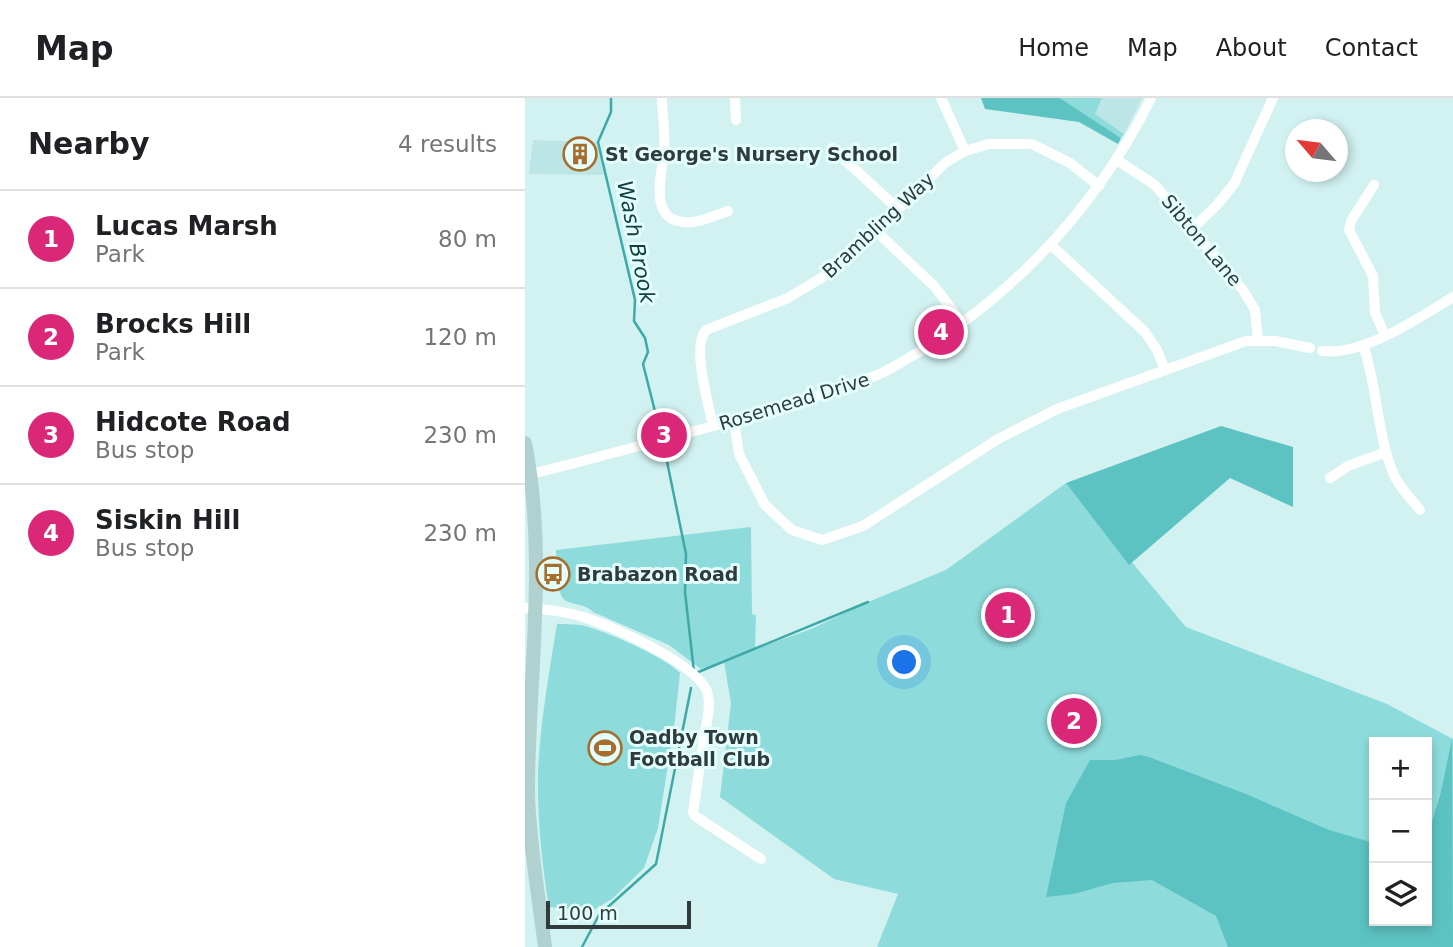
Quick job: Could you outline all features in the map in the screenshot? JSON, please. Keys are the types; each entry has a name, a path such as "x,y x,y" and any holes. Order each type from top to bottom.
{"main road":[{"path":"525,443 531,474 538,570 531,608 527,723 528,797 545,947"}],"street":[{"path":"661,98 664,150 659,185 661,208 667,215 685,222 694,222 728,211"},
{"path":"735,98 736,120"},
{"path":"941,98 965,150"},
{"name":"Rosemead Drive","path":"531,474 799,403 880,374 962,323 1020,276 1051,245 1117,160 1151,98"},
{"path":"1192,229 1234,184 1273,98"},
{"name":"Brambling Way","path":"713,426 699,351 701,335 712,326 806,289 847,258 945,163 965,150 989,144 1032,144 1070,163 1099,186"},
{"path":"832,148 898,209"},
{"name":"Sibton Lane","path":"1117,160 1155,185 1250,300 1257,321 1258,340"},
{"path":"1374,185 1351,221 1349,230 1373,276 1375,313 1385,335"},
{"path":"876,231 919,269 962,323"},
{"path":"1051,245 1145,332 1157,350 1165,370"},
{"path":"1322,351 1331,352 1363,345 1453,297"},
{"path":"734,421 739,454 765,505 792,530 823,540 863,526 998,439 1057,410 1235,344 1258,340 1310,348"},
{"path":"1363,345 1369,362 1386,452 1398,483 1420,510"},
{"path":"1330,478 1348,466 1386,452"},
{"path":"525,584 538,570"},
{"path":"531,608 594,620 655,648 705,685 709,695 693,812 695,816 761,859"}],"shaded area":[{"path":"981,98 1060,98 1121,138 1118,144 1079,122 985,109"},
{"path":"1060,98 1102,98 1095,114 1124,134 1121,138"},
{"path":"1102,98 1142,98 1124,134 1094,114"},
{"path":"533,140 598,142 606,175 529,174"},
{"path":"1221,426 1293,447 1293,507 1230,478 1129,565 1066,483"},
{"path":"1066,483 1186,627 1387,704 1453,739 1453,947 877,947 898,894 834,879 720,797 731,703 724,662 701,669 669,645 586,607 566,601 562,598 558,586 556,550 751,527 752,614 756,615 755,649 811,629 946,570"},
{"name":"Oadby Town Football Club","path":"557,624 580,625 633,644 680,673 658,828 644,868 612,899 592,911 549,907 544,875 538,773 543,717"},
{"path":"1452,739 1453,947 1228,947 1216,916 1152,880 1113,883 1074,894 1046,897 1066,803 1090,760 1115,760 1140,755 1246,794 1329,830 1369,842 1369,926 1432,926 1432,821"}],"waterway":[{"name":"Wash Brook","path":"611,98 611,112 598,142 635,300 634,321 645,338 648,352 643,364 660,431"},
{"path":"664,447 686,554 685,592 694,672"},
{"name":"Wash Brook","path":"696,673 868,602"},
{"name":"Wash Brook","path":"582,947 599,915 656,864 691,688"}],"place":[{"name":"St George's Nursery School","path":"580,154"},
{"name":"Siskin Hill","path":"941,332"},
{"name":"Hidcote Road","path":"664,435"},
{"name":"Brabazon Road","path":"553,574"},
{"name":"Lucas Marsh","path":"1008,615"},
{"name":"Brocks Hill","path":"1074,721"},
{"name":"Oadby Town Football Club","path":"605,748"}]}
